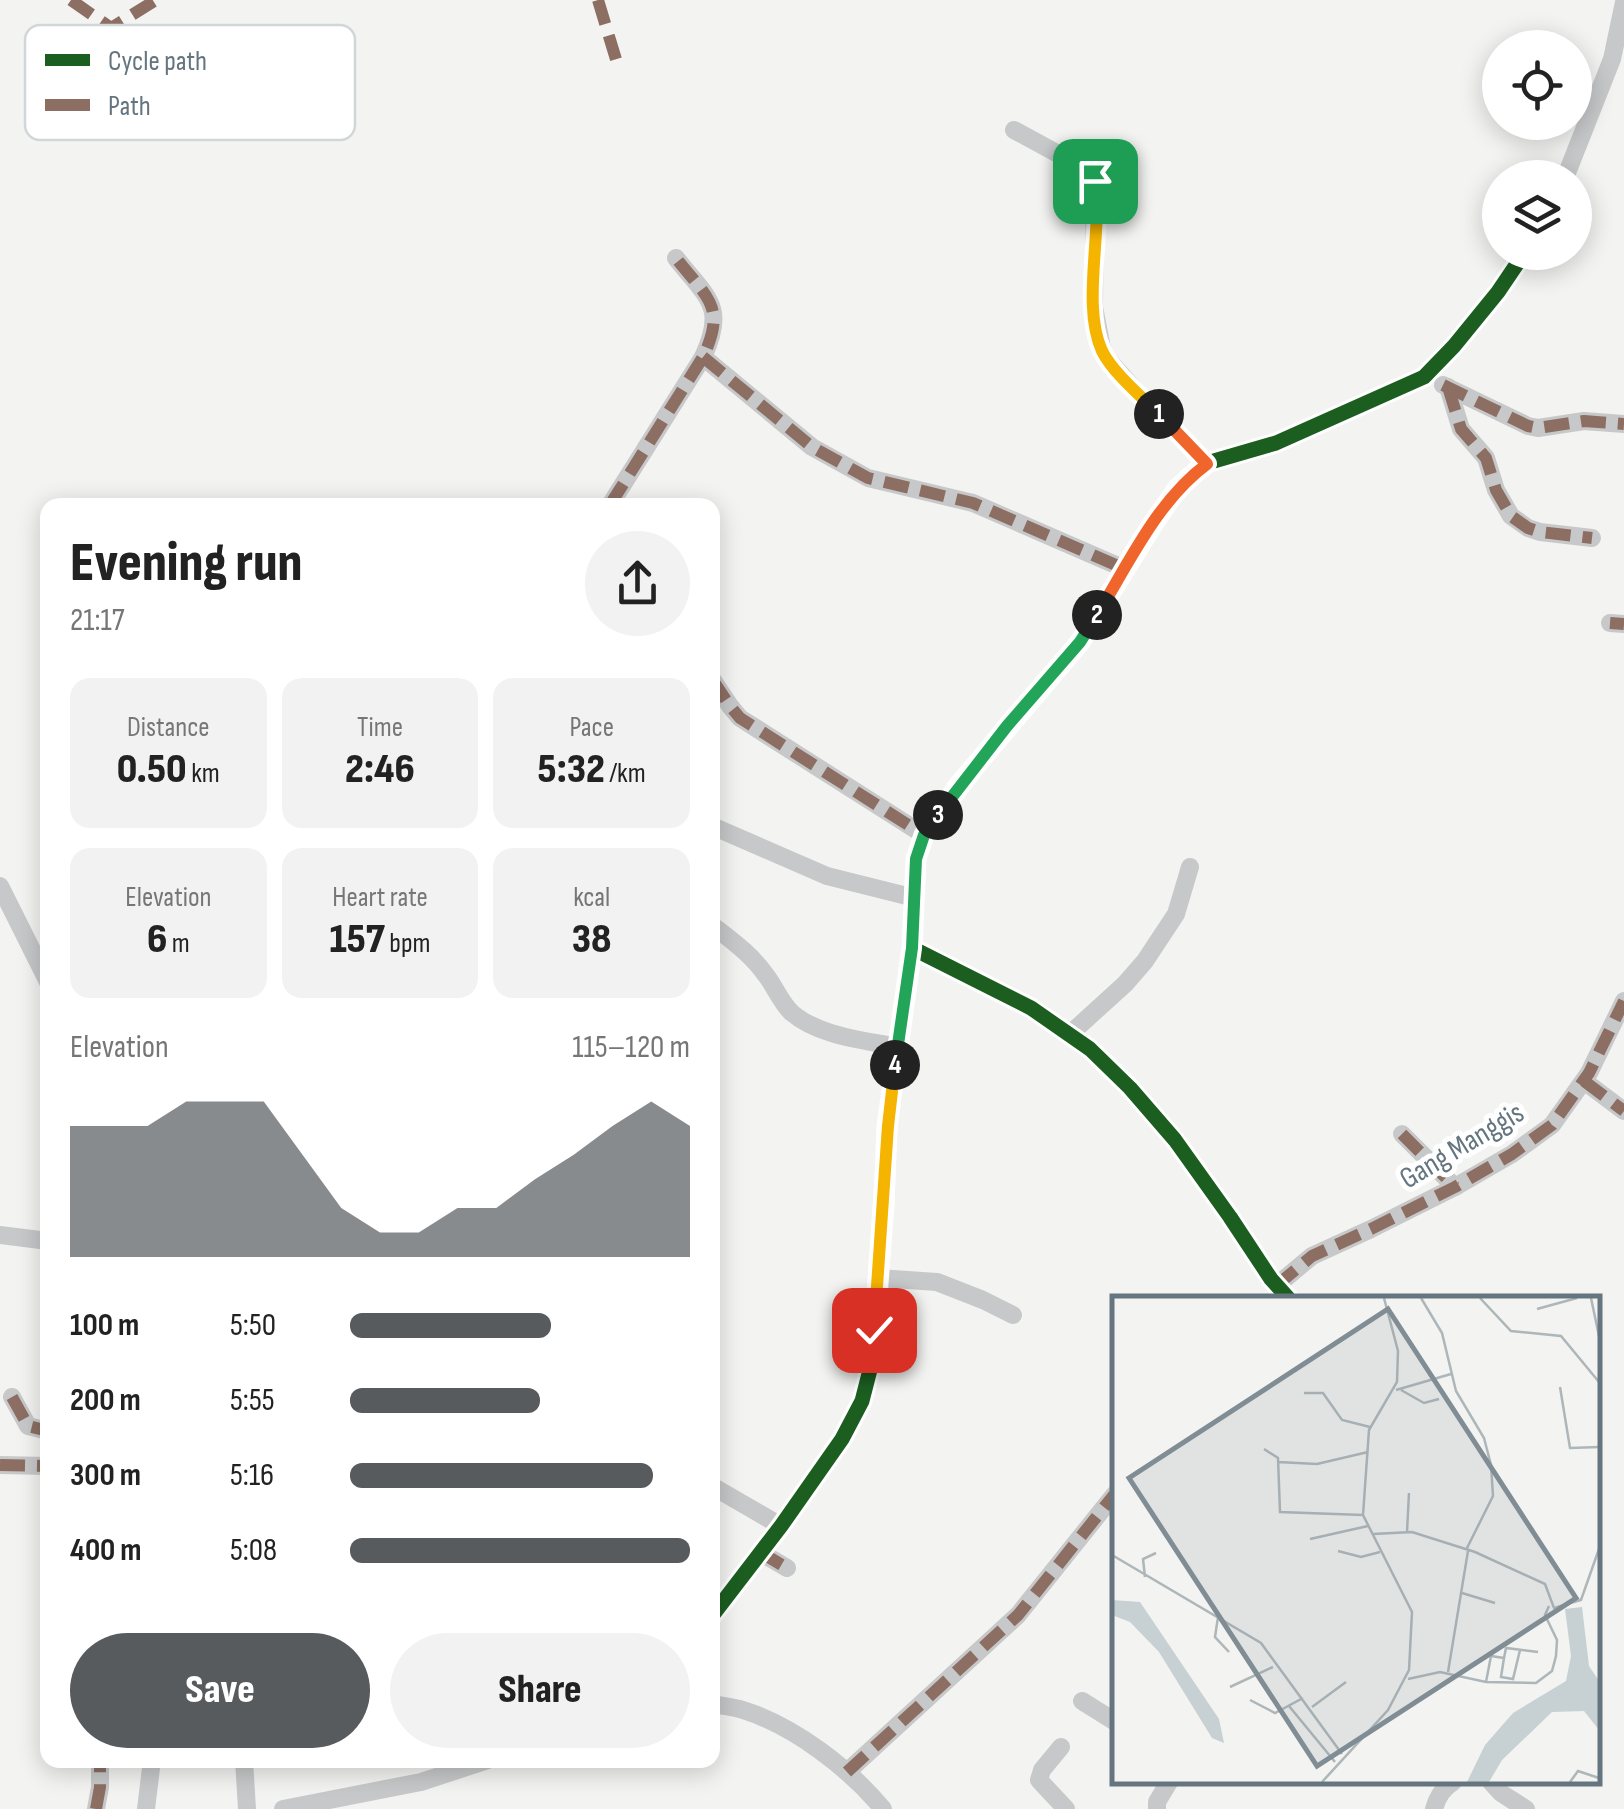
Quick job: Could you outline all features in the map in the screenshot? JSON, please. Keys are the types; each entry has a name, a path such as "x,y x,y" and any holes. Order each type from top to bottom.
{"street":[{"path":"1571,160 1612,59 1624,2"},
{"path":"1014,130 1084,168 1095,181 1094,307 1104,354 1207,464"},
{"path":"614,498 712,337 716,319 711,304 676,258"},
{"path":"720,1605 842,1439 862,1401 872,1362 888,1126 912,948 916,859 924,835 970,771 1080,642 1177,489 1207,464 1276,443 1424,378 1512,270"},
{"path":"703,357 812,447 868,478 973,503 1125,570"},
{"path":"1424,378 1528,426 1584,421 1624,424"},
{"path":"1448,387 1460,429 1486,458 1496,490 1511,516 1540,532 1592,538"},
{"path":"720,692 740,718 924,835"},
{"path":"720,830 826,876 915,898"},
{"path":"1070,1034 1145,961 1176,914 1190,867"},
{"path":"0,886 40,966"},
{"path":"720,932 745,951 793,1014 828,1030 897,1047"},
{"path":"912,948 1031,1008 1090,1049 1175,1140 1281,1294"},
{"name":"Gang Manggis","path":"1281,1294 1312,1256 1456,1186 1512,1154 1552,1124 1584,1081 1624,1001"},
{"path":"1584,1081 1624,1111"},
{"path":"1402,1134 1456,1186"},
{"path":"0,1235 40,1240"},
{"path":"878,1278 937,1282 1012,1315"},
{"path":"12,1397 28,1426 40,1429"},
{"path":"0,1465 40,1466"},
{"path":"720,1491 781,1526"},
{"path":"847,1772 1018,1615 1112,1498"},
{"path":"760,1552 787,1568"},
{"path":"1082,1701 1112,1720"},
{"path":"720,1706 744,1710 815,1748 847,1772 883,1809"},
{"path":"1061,1747 1042,1770 1040,1780 1066,1809"},
{"path":"96,1809 99,1768"},
{"path":"146,1809 151,1768"},
{"path":"244,1768 247,1809"},
{"path":"283,1809 421,1782 464,1768"},
{"path":"1157,1809 1168,1784"},
{"path":"1434,1809 1438,1797 1451,1784"},
{"path":"1493,1784 1526,1809"}],"marked path":[{"path":"71,0 107,25"},
{"path":"116,25 156,0"},
{"path":"598,0 618,66"},
{"path":"614,498 710,340 710,303 676,258"},
{"path":"703,357 812,447 868,478 973,503 1125,569"},
{"path":"1443,385 1528,426 1584,421 1624,424"},
{"path":"1448,387 1461,429 1486,458 1496,490 1511,516 1540,532 1592,538"},
{"path":"1610,623 1624,624"},
{"path":"720,691 740,718 924,835"},
{"path":"1276,1286 1312,1256 1455,1187 1552,1125 1589,1073 1624,1001"},
{"path":"1584,1081 1624,1111"},
{"path":"1402,1134 1455,1187"},
{"path":"12,1397 28,1426 40,1429"},
{"path":"0,1465 40,1466"},
{"path":"847,1772 1018,1615 1112,1498"},
{"path":"760,1552 787,1568"},
{"path":"96,1809 100,1768"}],"cycle path":[{"path":"720,1606 842,1439 862,1401 872,1362 887,1126 912,948 916,859 924,835 958,786 1080,642 1177,489 1207,463 1276,443 1424,377 1454,346 1513,270"},
{"path":"912,948 1031,1008 1090,1049 1175,1140 1286,1296"}],"route":[{"path":"874,1330 888,1126 912,948 916,859 924,835 958,786 1080,642 1177,489 1207,464 1109,362 1100,345 1094,307 1095,181"}]}
